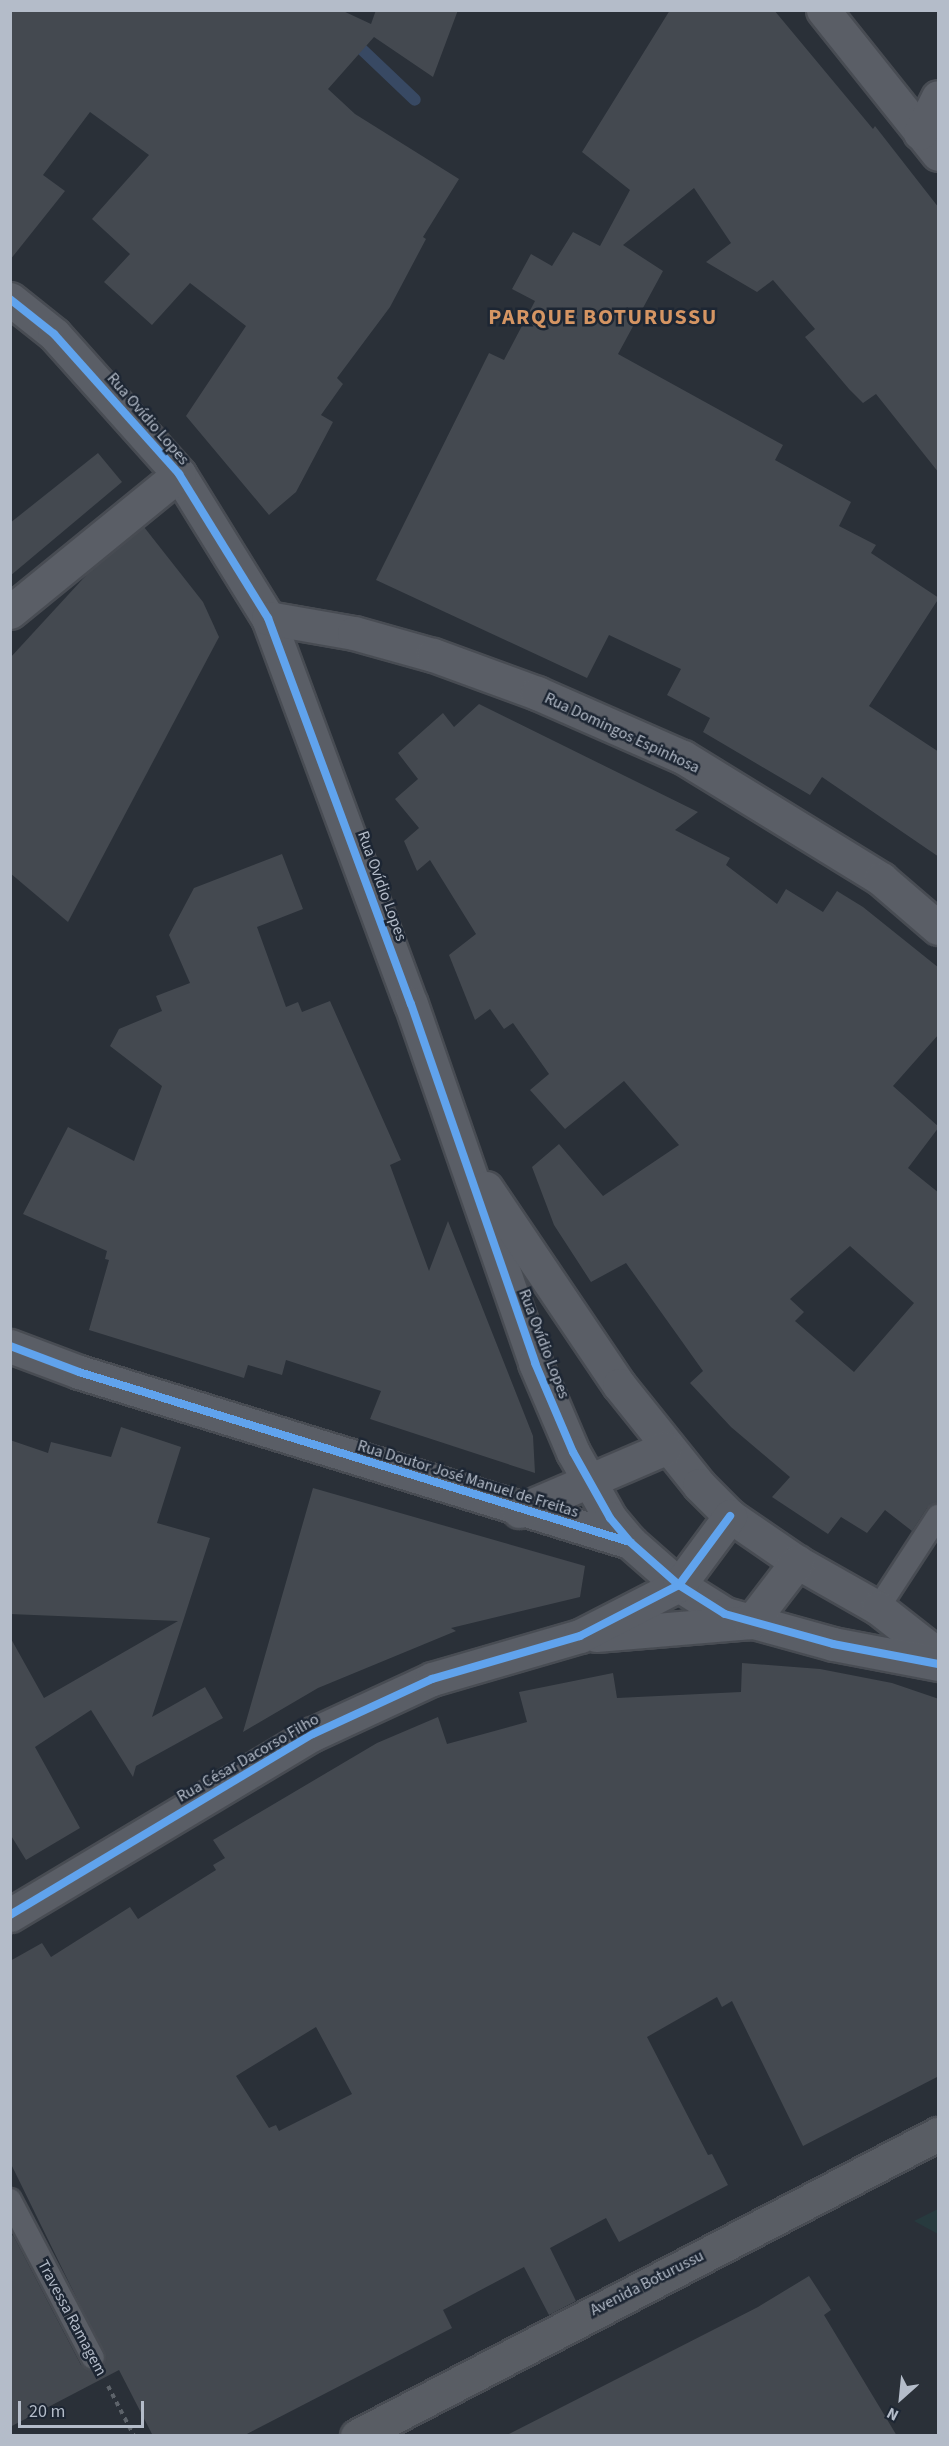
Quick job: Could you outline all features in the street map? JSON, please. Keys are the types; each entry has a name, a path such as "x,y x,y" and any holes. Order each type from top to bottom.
{"main road":[{"name":"Avenida Boturussu","path":"357,2436 939,2134"}],"street":[{"path":"823,10 929,143"},
{"path":"929,143 939,97"},
{"name":"Rua Ovídio Lopes","path":"10,299 54,334 179,474 268,618 465,1156 535,1363 590,1483 630,1542"},
{"path":"10,612 179,474"},
{"name":"Rua Domingos Espinhosa","path":"268,618 354,633 433,655 537,693 682,758 881,879 939,928"},
{"name":"Rua Ovídio Lopes","path":"465,1156 665,1448 730,1516 797,1562 878,1608"},
{"name":"Rua Doutor José Manuel de Freitas","path":"10,1346 79,1372 519,1511 630,1542 679,1585 725,1614 833,1644 939,1664"},
{"path":"590,1483 665,1448"},
{"name":"Rua Doutor José Manuel de Freitas","path":"519,1511 590,1483"},
{"path":"679,1585 730,1516"},
{"path":"751,1622 797,1562"},
{"name":"Rua César Dacorso Filho","path":"10,1915 313,1734 432,1679 579,1636 679,1585"},
{"path":"878,1608 939,1654"},
{"name":"Rua César Dacorso Filho","path":"579,1636 751,1622"}],"lane":[{"path":"878,1608 939,1516"},
{"name":"Travessa Ramagem","path":"10,2200 93,2358"}],"green space":[{"path":"938,2209 938,2234 914,2221"}],"building":[{"path":"10,10 341,10 371,24 376,10 458,10 433,77 374,37 328,89 355,114 459,179 423,237 426,239 390,307 337,378 343,384 321,415 333,422 296,492 269,515 186,416 246,326 190,283 152,325 104,282 130,254 92,219 149,155 90,112 43,175 65,191 10,260"},
{"path":"670,10 774,10 873,129 875,126 939,208 939,473 876,394 863,403 849,389 805,337 815,329 773,280 757,292 706,262 731,243 694,188 623,245 663,271 618,354 783,445 775,460 851,502 839,526 876,545 871,553 939,598 869,706 939,752 939,857 822,777 810,795 703,732 710,718 667,695 681,669 609,635 587,678 376,580 489,353 504,360 535,301 512,289 531,254 552,266 573,232 600,246 630,190 582,152"},
{"path":"98,453 122,482 10,576 10,523"},
{"path":"144,527 203,602 219,637 68,922 10,873 10,658 91,570"},
{"path":"479,704 698,812 675,830 730,858 726,865 777,904 786,889 823,912 837,891 863,907 939,968 939,1034 893,1086 939,1127 908,1168 939,1193 939,1503 927,1508 912,1531 885,1510 867,1533 841,1517 828,1534 772,1497 790,1477 731,1427 690,1383 703,1371 626,1263 591,1282 554,1225 532,1167 559,1144 603,1196 679,1145 624,1081 565,1129 530,1090 549,1074 513,1023 504,1029 490,1009 475,1020 449,955 476,934 430,860 417,871 404,841 419,828 395,799 418,779 398,753 443,713 454,727","holes":["850,1246 914,1303 854,1372 795,1321 804,1312 790,1299"]},
{"path":"282,854 303,909 257,927 286,1007 298,1002 302,1012 330,1001 401,1160 390,1165 429,1271 448,1221 533,1436 535,1473 370,1419 381,1391 286,1360 282,1375 248,1365 244,1378 89,1330 109,1260 105,1259 107,1251 23,1214 68,1127 134,1161 162,1086 110,1046 119,1029 162,1011 156,996 190,983 169,935 194,888"},
{"path":"121,1427 181,1447 157,1523 210,1538 152,1717 205,1687 223,1718 136,1766 133,1777 91,1710 35,1747 80,1828 26,1860 10,1834 10,1637 44,1698 178,1621 10,1614 10,1440 48,1453 51,1442 111,1457"},
{"path":"313,1488 585,1566 580,1597 451,1628 456,1631 318,1688 243,1732"},
{"path":"742,1663 820,1669 892,1683 939,1699 939,2076 803,2146 732,2001 722,2007 717,1997 647,2037 708,2155 712,2154 728,2185 619,2242 606,2218 550,2248 576,2301 549,2315 524,2267 443,2310 452,2328 243,2436 153,2436 119,2370 10,2427 10,2237 13,2235 81,2365 92,2371 99,2370 106,2358 10,2162 10,1961 42,1943 51,1957 130,1907 138,1919 216,1870 213,1865 225,1858 213,1840 377,1743 438,1717 447,1744 527,1722 519,1692 613,1673 617,1698 741,1692","holes":["316,2027 352,2094 279,2131 276,2125 269,2128 236,2076"]},
{"path":"809,2276 831,2310 824,2315 897,2436 505,2436 758,2307"}],"waterway":[{"path":"351,39 415,100"}],"cycle path":[{"path":"10,299 54,334 179,474 268,618 411,1004 535,1363 573,1452 610,1518 630,1542"},
{"path":"10,1346 79,1372 630,1542 679,1585 725,1614 833,1644 938,1664"},
{"path":"10,1915 313,1734 432,1679 580,1636 679,1585 730,1516"}],"district":[{"name":"PARQUE BOTURUSSU","path":"603,318"}]}
